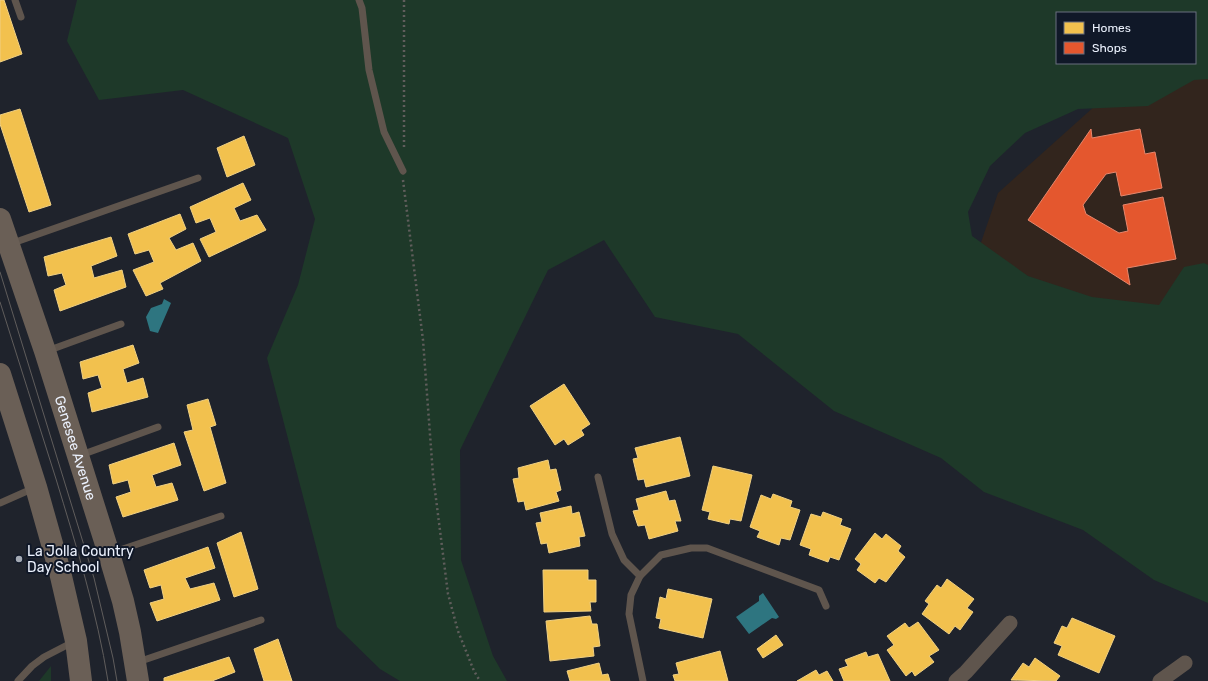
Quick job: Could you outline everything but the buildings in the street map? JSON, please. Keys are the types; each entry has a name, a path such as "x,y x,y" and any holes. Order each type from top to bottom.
{"main road":[{"name":"Genesee Avenue","path":"0,219 45,351 109,554 123,601 137,672"},
{"path":"0,374 36,487 60,572 76,641 81,681"}],"street":[{"path":"956,681 1010,623"},
{"path":"1160,681 1185,663"}],"lane":[{"path":"15,0 21,16"},
{"path":"360,0 369,70 384,132 403,171"},
{"path":"8,244 198,178"},
{"path":"45,351 121,324"},
{"path":"79,456 158,427"},
{"path":"598,477 612,534 624,560 640,576"},
{"path":"0,503 36,487"},
{"path":"109,554 221,516"},
{"path":"643,681 629,614 631,595 640,576 661,555 691,548 707,548 819,590 826,606"},
{"path":"137,672 261,620"},
{"path":"18,681 32,666 44,657 76,641"}],"path":[{"path":"404,0 405,134 403,183 423,340 433,475 448,594 458,631 474,671 480,681"}],"shaded area":[{"path":"1208,37 1208,328 1140,325 977,254 998,193 1125,79 1196,64 1196,61"}],"green space":[{"path":"77,0 1208,0 1208,79 1194,80 1148,106 1078,109 1025,133 990,166 968,212 972,236 1028,276 1092,297 1159,305 1184,267 1204,263 1208,265 1208,603 1154,580 1083,530 984,492 941,458 834,411 738,334 655,317 604,240 548,270 460,450 461,560 493,656 507,681 400,681 380,669 337,627 267,358 298,285 315,219 288,138 183,90 99,100 67,41"},
{"path":"51,666 51,681 39,681"}],"water":[{"path":"164,299 171,303 158,333 150,331 146,317 151,308 162,304"},
{"path":"763,593 779,617 776,619 772,618 749,634 736,617 759,601 759,596"}],"tram line":[{"path":"0,272 94,578 117,681"},
{"path":"0,302 78,554 92,604 108,681"}],"place":[{"name":"La Jolla Country Day School","path":"19,559"}]}
